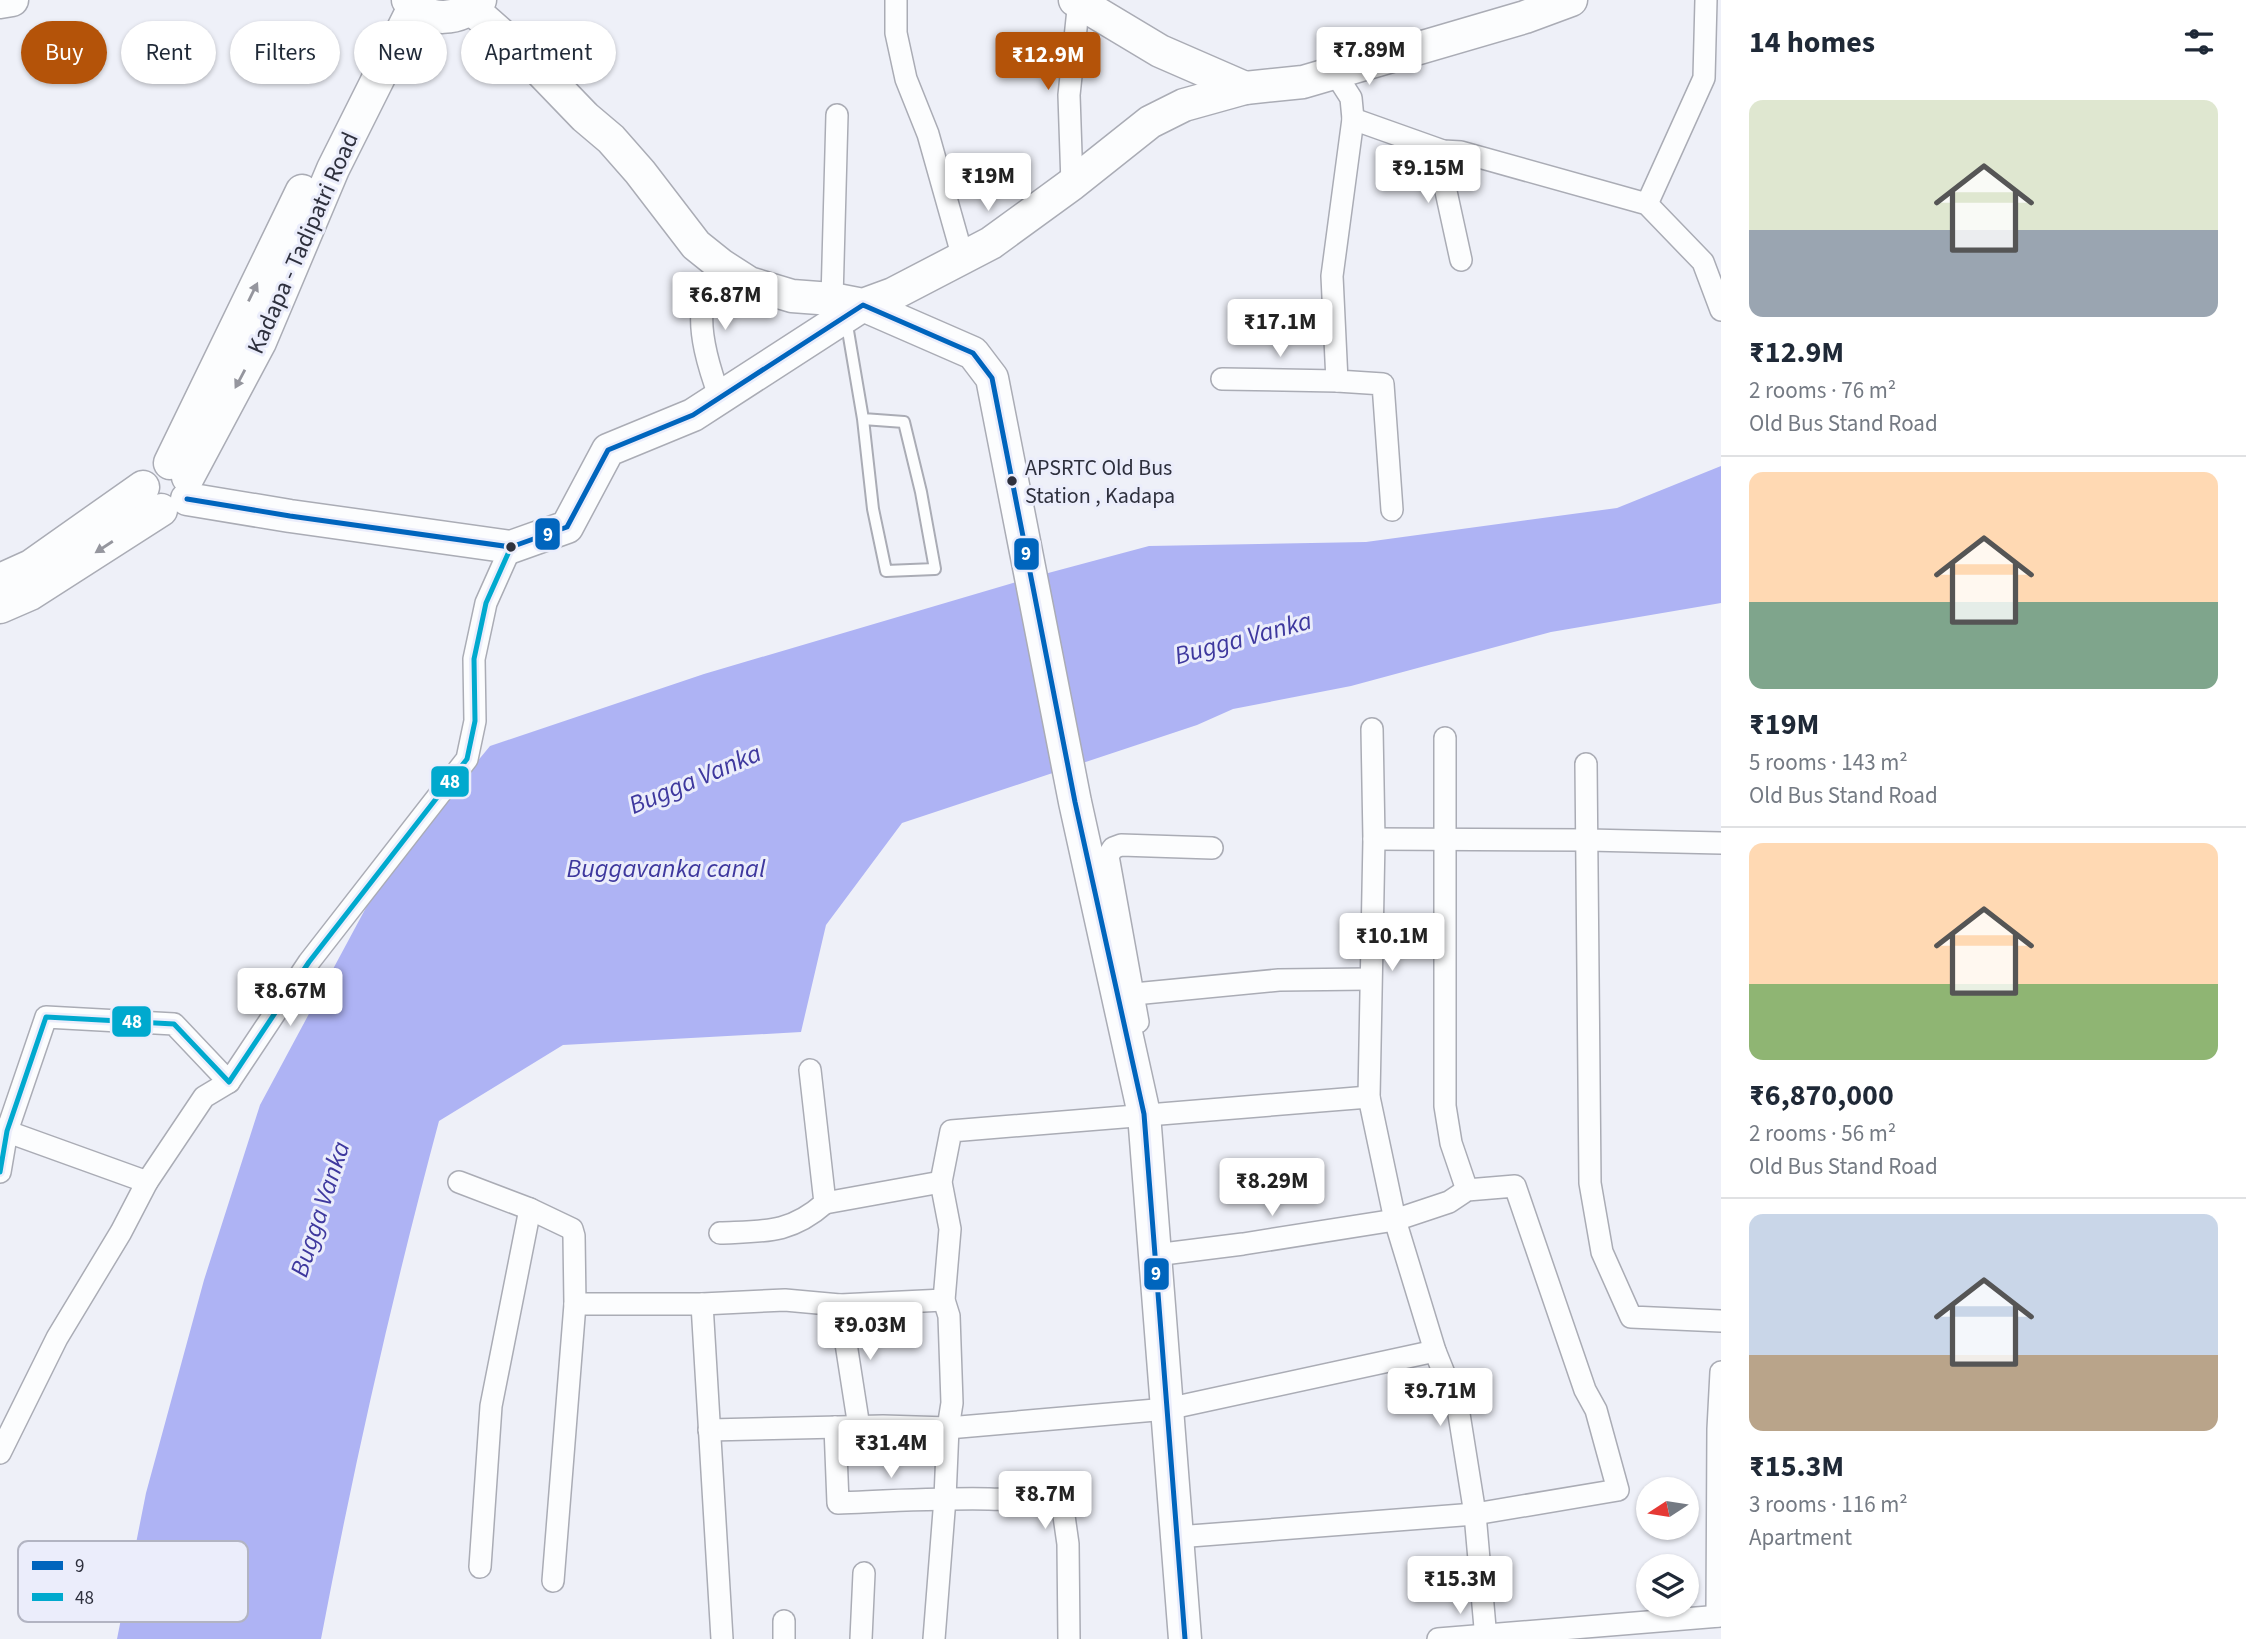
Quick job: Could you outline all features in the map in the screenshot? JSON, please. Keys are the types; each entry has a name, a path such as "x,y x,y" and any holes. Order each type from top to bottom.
{"street":[{"path":"0,2 12,0"},
{"path":"895,0 896,33 906,79 928,134 963,258"},
{"path":"174,489 320,520 511,547 567,527 608,450 693,415 847,307 893,294 991,243 1072,184 1150,122 1184,105 1245,88 1303,82 1525,17 1571,0"},
{"path":"1647,204 1704,78 1706,0"},
{"path":"1072,184 1069,95 1078,1 1160,51 1245,88"},
{"path":"408,2 427,14 442,18 457,16 476,4 585,117 611,139 696,245 721,265 749,283 792,296 847,307 973,353 992,378 1075,802 1148,1114"},
{"name":"Kadapa - Tadipatri Road","path":"0,607 30,594 174,489 260,342 333,169 408,2"},
{"path":"1335,73 1350,98 1353,119 1332,276 1337,381"},
{"path":"837,115 847,307"},
{"path":"1353,119 1443,151 1461,152 1647,204 1703,262 1721,310"},
{"path":"1443,151 1440,164 1461,260"},
{"path":"720,398 708,363 702,324 704,301 721,265"},
{"path":"1222,379 1383,384 1392,510"},
{"name":"Kadapa - Tadipatri Road","path":"0,580 174,489"},
{"path":"0,1453 52,1347 121,1232 147,1182 204,1097 229,1082 309,962 467,759 475,721 474,659 486,603 511,547"},
{"path":"1372,729 1374,839 1369,1097 1395,1220 1436,1351 1458,1408 1475,1514 1486,1637"},
{"path":"1446,738 1445,1106 1451,1143 1468,1190"},
{"path":"1586,764 1590,1183 1602,1252 1631,1317 1721,1321"},
{"path":"1374,839 1721,843"},
{"path":"1185,1639 1155,1255 1148,1114 1134,994 1108,856 1113,848 1121,845 1212,848"},
{"path":"1134,994 1279,980 1370,979"},
{"path":"0,1172 4,1130 46,1017 174,1024 229,1082"},
{"path":"810,1070 825,1203"},
{"path":"934,1639 948,1427 952,1403 949,1316 944,1300 950,1229 941,1182 951,1130 1369,1097"},
{"path":"4,1130 80,1160 147,1182"},
{"path":"459,1182 530,1209 573,1232 575,1304 553,1581"},
{"path":"720,1233 760,1231 796,1225 825,1203 941,1182"},
{"path":"1155,1255 1395,1220 1449,1202 1468,1190 1516,1186 1586,1390 1596,1410 1618,1490 1475,1514 1177,1537"},
{"path":"480,1567 491,1406 530,1209"},
{"path":"575,1304 702,1304 785,1300 840,1305 944,1300"},
{"path":"702,1304 722,1639"},
{"path":"840,1305 859,1427"},
{"path":"709,1430 948,1427 1167,1409 1436,1351"},
{"path":"1438,1639 1719,1616 1718,1429 1721,1372"},
{"path":"835,1427 838,1503 945,1498 1034,1500 1055,1504 1063,1509 1068,1544 1069,1639"},
{"path":"861,1639 864,1573"}],"lane":[{"path":"847,307 873,509 886,571 935,569 921,492 904,422 863,419"}],"water":[{"name":"Buggavanka canal","path":"1721,466 1721,603 1551,632 1351,686 1233,709 1197,725 902,823 826,925 801,1032 563,1045 439,1121 375,1379 321,1639 117,1639 120,1622 248,1622 248,1541 136,1541 146,1493 204,1280 260,1105 383,876 490,746 704,674 1037,576 1149,546 1366,542 1617,508"}],"transit line":[{"name":"9","path":"187,499 511,547 567,527 608,450 693,415 863,305 973,353 992,378 1075,802 1144,1114 1185,1639"},
{"name":"48","path":"0,1172 7,1131 46,1017 174,1024 229,1082 309,962 467,759 475,721 474,659 486,603 511,547"}],"place":[{"name":"APSRTC Old Bus Station , Kadapa","path":"1012,481"}],"water label":[{"name":"Bugga Vanka","path":"1243,638"},
{"name":"Bugga Vanka","path":"695,779"},
{"name":"Bugga Vanka","path":"320,1209"}]}
